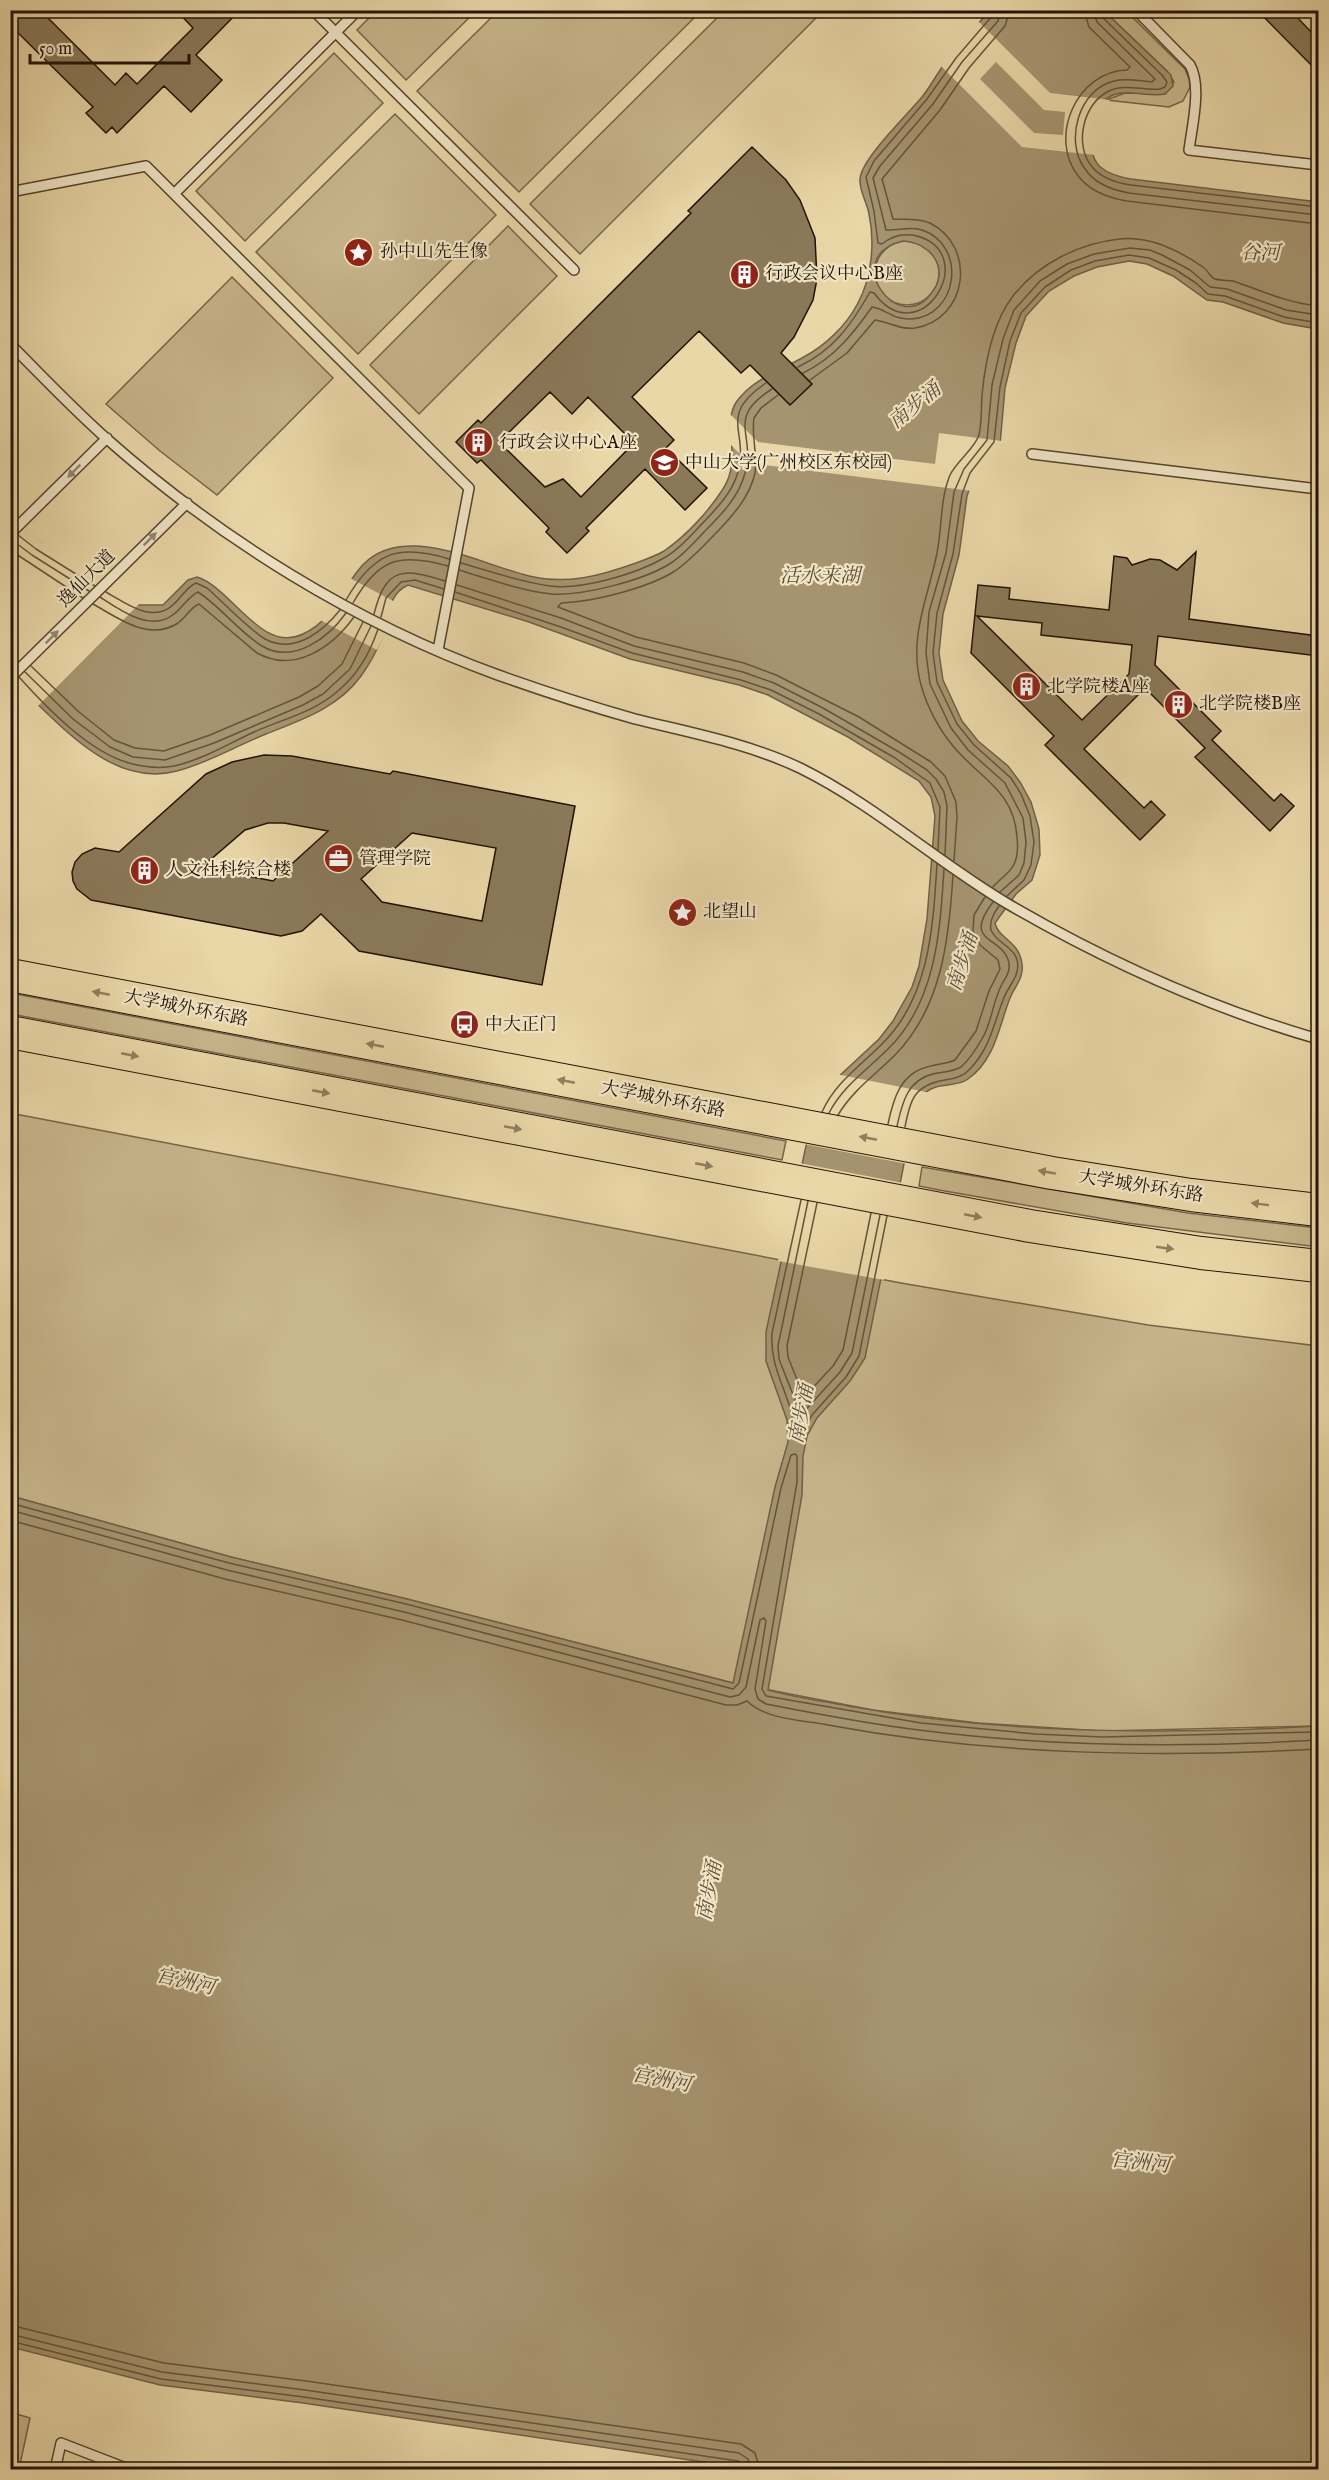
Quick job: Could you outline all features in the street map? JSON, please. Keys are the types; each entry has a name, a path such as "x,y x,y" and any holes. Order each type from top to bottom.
{"main road":[{"name":"大学城外环东路","path":"10,975 926,1149 1191,1195 1318,1210"},
{"path":"10,1032 915,1205 1124,1242 1318,1266"}],"lane":[{"path":"313,10 574,270"},
{"path":"174,194 358,10"},
{"path":"1136,10 1190,65 1194,72 1196,87 1189,150 1318,165"},
{"path":"10,192 146,166 469,488 438,650"},
{"path":"10,344 107,438 187,502 267,558 389,627 495,674 593,706 771,755 828,782 859,801 1008,904 1134,970 1214,1004 1318,1039"},
{"path":"10,534 107,438"},
{"path":"1032,454 1318,489"},
{"name":"逸仙大道","path":"10,678 187,502"},
{"path":"55,2469 61,2443 131,2469"}],"shaded area":[{"path":"377,10 476,11 406,80 357,30"},
{"path":"498,11 701,11 519,192 417,91"},
{"path":"724,11 823,11 580,254 530,204"},
{"path":"1104,11 1126,11 1185,69 1190,87 1183,101 1169,107 1106,100 1125,93 1165,94 1174,82 1167,71"},
{"path":"334,53 383,103 245,241 196,191"},
{"path":"395,114 496,215 358,354 256,252"},
{"path":"508,226 557,276 419,414 370,365"},
{"path":"901,241 913,241 930,250 937,261 939,273 937,285 930,296 913,305 901,305 889,300 880,291 875,279 875,267 880,255 889,246"},
{"path":"232,277 333,378 217,495 160,451 106,404"},
{"path":"11,993 786,1141 782,1160 11,1014"},
{"path":"10,1113 901,1283 1148,1325 1318,1346 1318,1726 1102,1731 978,1723 873,1710 733,1683 407,1599 231,1557 11,1496"},
{"path":"922,1167 1188,1213 1318,1228 1318,1247 1127,1223 919,1186"},
{"path":"10,2412 30,2418 19,2469 11,2469"}],"water":[{"path":"990,11 1104,11 1171,75 1173,86 1165,94 1116,94 1105,100 1099,107 1095,115 1091,140 1094,158 1103,169 1131,179 1318,202 1318,329 1283,323 1223,302 1207,300 1173,276 1147,264 1129,261 1097,267 1074,276 1049,291 1026,316 1016,343 1005,388 1000,445 971,484 967,496 959,555 943,614 939,653 943,680 962,721 978,741 1008,766 1020,782 1031,802 1039,829 1040,855 1032,880 1016,894 995,923 1000,933 1017,950 1022,964 1022,974 1010,998 995,1042 977,1071 963,1082 930,1090 915,1109 865,1358 850,1381 817,1418 807,1436 803,1456 802,1495 768,1690 906,1715 1024,1727 1201,1731 1318,1726 1318,2469 744,2468 303,2403 160,2385 11,2347 11,1496 231,1557 407,1599 733,1683 775,1487 788,1442 787,1420 766,1361 766,1332 812,1118 835,1080 879,1039 893,1021 912,987 919,966 927,919 935,816 931,797 919,781 848,737 768,695 739,685 630,659 529,622 408,585 401,589 392,601 381,640 367,667 352,687 330,705 188,768 155,774 134,771 96,754 78,741 30,697 10,520 67,562 139,605 163,605 188,580 197,577 210,583 260,628 274,635 288,638 303,634 320,623 332,610 362,566 375,555 393,548 431,547 529,576 557,580 583,578 623,568 661,553 696,523 723,489 732,465 732,410 743,393 767,376 819,348 841,327 858,303 869,271 872,248 869,214 860,183 862,170 876,149 922,97 946,62","holes":["903,241 912,242 934,257 939,273 938,282 933,291 920,304 905,306 892,301 881,290 875,277 876,262 884,250"]}],"pier":[{"path":"977,20 1050,93 1110,100 1099,112 1093,126 1095,155 1022,147 940,65","holes":["996,62 1044,110 1065,112 1063,135 1034,133 980,79"]},
{"path":"729,413 758,442 935,464 939,433 1002,441 999,452 978,477 972,491 749,463 730,444"},
{"path":"10,517 41,542 140,603 37,707 10,681"},
{"path":"348,577 395,602 387,630 377,650 320,620"},
{"path":"836,1074 931,1093 922,1100 917,1109 907,1164 804,1144 810,1117 816,1103"},
{"path":"799,1163 903,1183 884,1280 778,1261"}],"building":[{"path":"10,10 40,10 115,85 126,73 137,84 193,28 176,10 240,10 196,55 222,80 191,112 164,86 117,133 112,127 106,133 86,113 93,107 10,25"},
{"path":"1257,10 1290,10 1318,39 1318,72"},
{"path":"752,147 786,180 800,200 815,238 817,279 813,300 794,337 781,353 812,384 790,405 750,365 741,373 699,331 632,397 674,440 666,448 707,488 685,510 645,469 586,528 589,531 567,553 546,532 549,528 481,460 477,463 456,442 478,420 481,423 691,213 688,211","holes":["550,392 572,414 588,397 634,443 581,497 563,479 545,487 499,442"]},
{"path":"1196,552 1189,619 1318,636 1318,656 1158,636 1155,665 1221,731 1212,740 1274,801 1281,794 1294,806 1270,831 1195,757 1205,748 1145,688 1084,749 1144,808 1151,801 1165,815 1140,840 1045,745 1054,736 971,653 978,585 1010,588 1009,599 1109,610 1114,556 1127,558 1132,565 1150,559 1160,560 1177,570","holes":["977,616 1042,623 1041,635 1132,645 1129,674 1082,720"]},
{"name":"人文社科综合楼","path":"264,755 292,756 390,774 393,771 575,806 542,985 359,951 321,914 302,931 281,936 91,900 77,889 72,872 75,862 82,854 95,848 119,852 206,774 232,762","holes":["268,823 284,823 328,831 273,881 202,867 245,830","412,833 496,848 482,921 382,902 361,879"]}],"place":[{"name":"孙中山先生像","path":"359,252"},
{"name":"行政会议中心B座","path":"744,274"},
{"name":"行政会议中心A座","path":"478,443"},
{"name":"中山大学(广州校区东校园)","path":"664,463"},
{"name":"北学院楼A座","path":"1026,687"},
{"name":"北学院楼B座","path":"1178,704"},
{"name":"管理学院","path":"338,859"},
{"name":"人文社科综合楼","path":"144,870"},
{"name":"北望山","path":"682,912"},
{"name":"中大正门","path":"464,1025"}],"water label":[{"name":"谷河","path":"1260,253"},
{"name":"南步涌","path":"915,406"},
{"name":"活水来湖","path":"820,576"},
{"name":"南步涌","path":"963,962"},
{"name":"南步涌","path":"802,1414"},
{"name":"南步涌","path":"710,1891"},
{"name":"官洲河","path":"185,1982"},
{"name":"官洲河","path":"661,2080"},
{"name":"官洲河","path":"1140,2163"}]}
